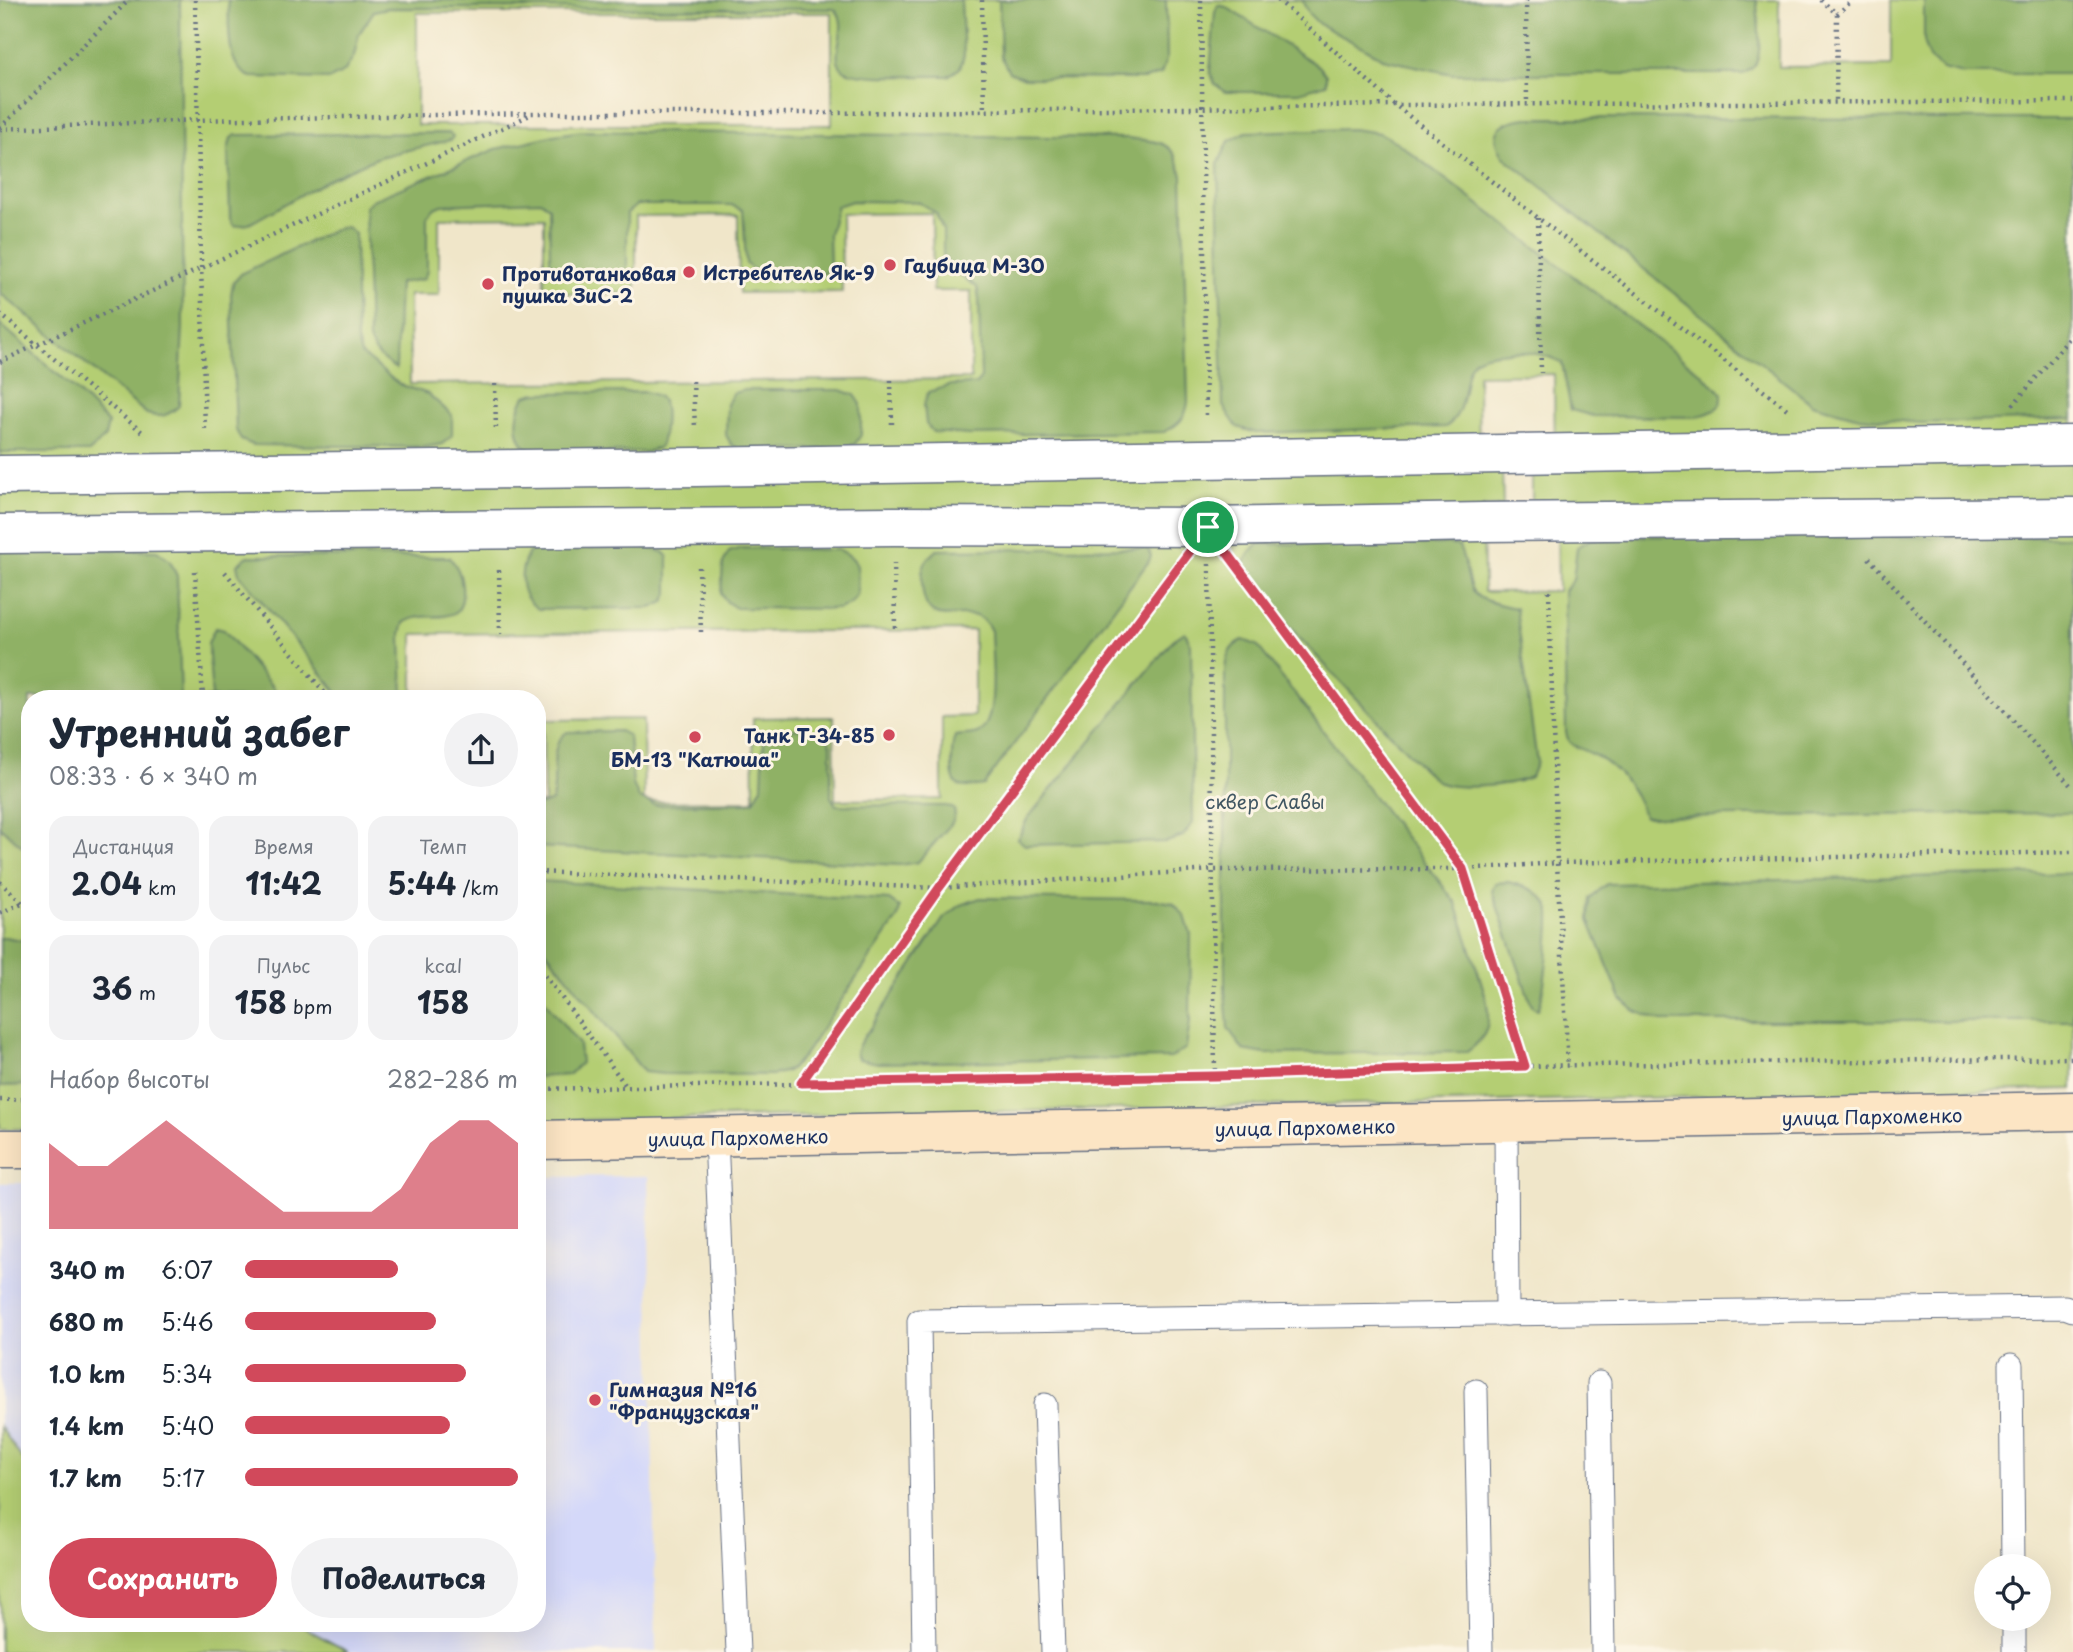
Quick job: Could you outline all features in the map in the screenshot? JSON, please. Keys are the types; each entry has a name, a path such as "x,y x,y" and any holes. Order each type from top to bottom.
{"street":[{"path":"0,475 2073,446"},
{"path":"0,534 880,526 1208,527 2073,517"},
{"name":"улица Пархоменко","path":"546,1140 2073,1111"},
{"path":"0,1149 21,1149"}],"lane":[{"path":"1506,1123 1507,1314"},
{"path":"716,1137 738,1652"},
{"path":"924,1652 919,1321 2065,1307 2073,1310"},
{"path":"2011,1365 2013,1554"},
{"path":"1599,1383 1603,1652"},
{"path":"1476,1391 1480,1652"},
{"path":"1045,1405 1053,1652"},
{"path":"2014,1631 2014,1652"}],"path":[{"path":"0,128 129,0"},
{"path":"195,0 200,270 199,474"},
{"path":"982,0 984,112"},
{"path":"1278,0 1395,105 1538,218 1841,449"},
{"path":"1526,0 1527,104"},
{"path":"1821,0 1838,14"},
{"path":"1836,101 1838,14 1853,0"},
{"path":"0,128 196,120 536,113 984,112 1395,105 2073,101"},
{"path":"0,362 536,113"},
{"path":"1538,218 1541,373"},
{"path":"0,314 199,474"},
{"path":"1977,447 2073,334"},
{"path":"1834,519 2073,788"},
{"path":"801,1083 939,888 1208,527 1463,869 1525,1066"},
{"path":"193,532 203,690"},
{"path":"193,532 322,690"},
{"path":"1549,592 1557,863 1568,1067"},
{"path":"546,872 939,888 1213,870 1463,869 1557,863 2073,852"},
{"path":"0,882 21,902"},
{"path":"0,913 21,903"},
{"path":"546,976 626,1087"},
{"path":"546,1088 1215,1076 1525,1066 2073,1058"},
{"path":"0,1100 21,1099"}],"shaded area":[{"name":"Гимназия №16 \"Французская\"","path":"648,1176 656,1652 349,1652 312,1632 546,1632 546,1177"},
{"path":"0,1183 21,1183 21,1458 0,1426"}],"green space":[{"name":"сквер Славы","path":"0,0 1779,0 1779,67 1891,66 1891,0 2073,0 2073,1089 546,1121 546,720 643,719 644,802 754,801 753,718 834,717 835,800 942,799 942,717 974,716 974,630 413,634 413,690 21,690 21,1129 0,1129","holes":["417,13 832,13 832,125 417,125","932,213 933,291 971,291 971,379 410,384 409,295 439,295 439,218 544,217 544,294 636,293 636,216 738,215 739,293 842,292 841,214","1554,374 1555,464 1532,465 1532,506 1557,506 1558,591 1484,592 1483,507 1503,506 1502,465 1479,465 1478,375"]},
{"path":"0,0 180,0 183,327 179,406 168,414 147,414 0,293"},
{"path":"228,0 961,0 964,55 960,68 948,76 878,76 852,73 839,65 841,23 834,9 388,8 374,11 359,34 354,56 344,72 330,79 251,77 242,72 232,55"},
{"path":"999,0 1166,0 1167,57 1161,74 1145,79 1025,78 1009,72 1001,57"},
{"path":"1302,0 1757,0 1759,50 1755,65 1743,74 1452,74 1387,60 1319,24 1308,13"},
{"path":"1924,0 2073,0 2073,74 1963,74 1942,69 1929,58 1924,45"},
{"path":"1218,5 1226,7 1320,67 1326,75 1326,84 1299,92 1225,92 1215,84 1210,72 1215,12"},
{"path":"1527,118 2073,119 2073,419 1921,423 1859,417 1812,404 1503,156 1496,140 1499,128"},
{"path":"1352,129 1380,133 1398,143 1702,374 1722,393 1718,407 1695,417 1593,416 1571,410 1562,363 1536,354 1509,352 1476,359 1468,373 1459,411 1446,427 1256,433 1237,427 1223,406 1218,164 1229,141 1246,132"},
{"path":"582,131 1127,138 1164,144 1175,155 1182,175 1188,402 1186,412 1178,424 1164,432 969,435 933,432 926,424 924,405 928,392 951,385 976,384 981,378 979,299 977,287 951,270 943,256 943,230 936,213 918,202 852,201 837,206 829,234 830,264 826,272 817,277 789,279 760,275 746,264 743,210 731,205 637,205 627,213 627,269 621,277 586,279 554,272 550,260 549,207 540,201 441,205 432,209 427,217 427,271 424,279 399,283 396,369 384,360 369,340 365,207 372,200 496,149"},
{"path":"449,133 453,136 451,140 379,157 333,177 249,224 234,226 230,219 228,150 231,138 236,135"},
{"path":"347,227 355,234 357,341 361,354 399,384 428,394 452,415 452,436 442,444 426,447 253,445 241,440 236,430 231,295 233,283 242,273 338,228"},
{"path":"0,324 77,391 108,423 105,437 89,452 0,452"},
{"path":"745,390 841,390 855,395 861,404 861,435 855,444 843,449 740,450 731,444 726,435 727,404 733,393"},
{"path":"644,392 660,398 665,414 660,447 647,452 533,453 526,448 519,435 517,419 525,396 536,393"},
{"path":"1635,536 2073,537 2073,813 1644,817 1633,793 1617,771 1603,760 1569,742 1566,733 1564,590 1573,580 1577,547 1591,539"},
{"path":"1258,544 1459,546 1469,583 1477,596 1516,608 1537,762 1531,777 1501,784 1464,787 1442,783 1430,776 1256,592 1247,579 1244,567 1248,556"},
{"path":"0,546 157,551 170,561 177,576 181,690 21,690 21,845 0,827"},
{"path":"541,548 649,548 663,552 668,557 668,594 664,602 651,608 538,609 531,604 523,590 522,575 529,552"},
{"path":"741,548 838,550 855,562 858,574 857,596 850,604 839,609 736,608 721,594 723,563 729,552"},
{"path":"937,550 1149,550 1149,561 984,785 965,787 957,784 952,766 955,736 977,733 989,717 993,687 991,631 983,620 973,615 951,616 932,611 925,602 922,583 923,568 929,557"},
{"path":"248,556 449,557 460,574 462,601 458,610 452,614 413,618 404,623 401,634 403,690 335,690 239,574 237,565"},
{"path":"215,628 224,630 275,690 211,690 208,643"},
{"path":"1185,632 1191,644 1193,823 1183,836 1167,842 1025,845 1018,839 1027,819 1173,640"},
{"path":"1243,640 1257,645 1456,903 1486,997 1488,1015 1484,1035 1467,1052 1265,1054 1243,1050 1228,1028 1225,992 1225,671 1229,652"},
{"path":"796,729 828,736 831,745 831,797 836,805 947,806 954,809 955,815 952,823 918,862 900,865 546,847 546,803 551,802 553,794 556,746 567,732 620,731 629,736 633,784 639,798 654,805 754,801 762,786 764,737 779,731"},
{"path":"2073,873 2073,1021 1661,1021 1635,1011 1621,999 1589,920 1590,898 1607,884"},
{"path":"546,881 889,900 900,908 898,917 804,1055 790,1070 773,1075 644,1072 546,951"},
{"path":"1508,882 1526,887 1542,896 1549,907 1547,958 1538,1009 1534,1008 1530,1001 1492,891 1495,883"},
{"path":"980,898 1157,900 1173,903 1185,916 1191,935 1190,1022 1186,1048 1171,1058 878,1063 858,1059 856,1052 860,1043 944,918 961,905"},
{"path":"5,937 21,940 21,1085 0,1086 0,939"},
{"path":"546,1002 579,1044 581,1063 569,1075 546,1076"},
{"path":"0,1426 21,1458 21,1632 312,1632 349,1652 0,1652"}],"place":[{"name":"Гаубица М-30","path":"890,265"},
{"name":"Истребитель Як-9","path":"689,272"},
{"name":"Противотанковая пушка ЗиС-2","path":"488,284"},
{"name":"Танк Т-34-85","path":"889,735"},
{"name":"БМ-13 \"Катюша\"","path":"695,737"},
{"name":"Гимназия №16 \"Французская\"","path":"595,1400"}],"route":[{"path":"1208,527 1463,869 1525,1066 1215,1076 801,1083 939,888 1208,527"}]}
